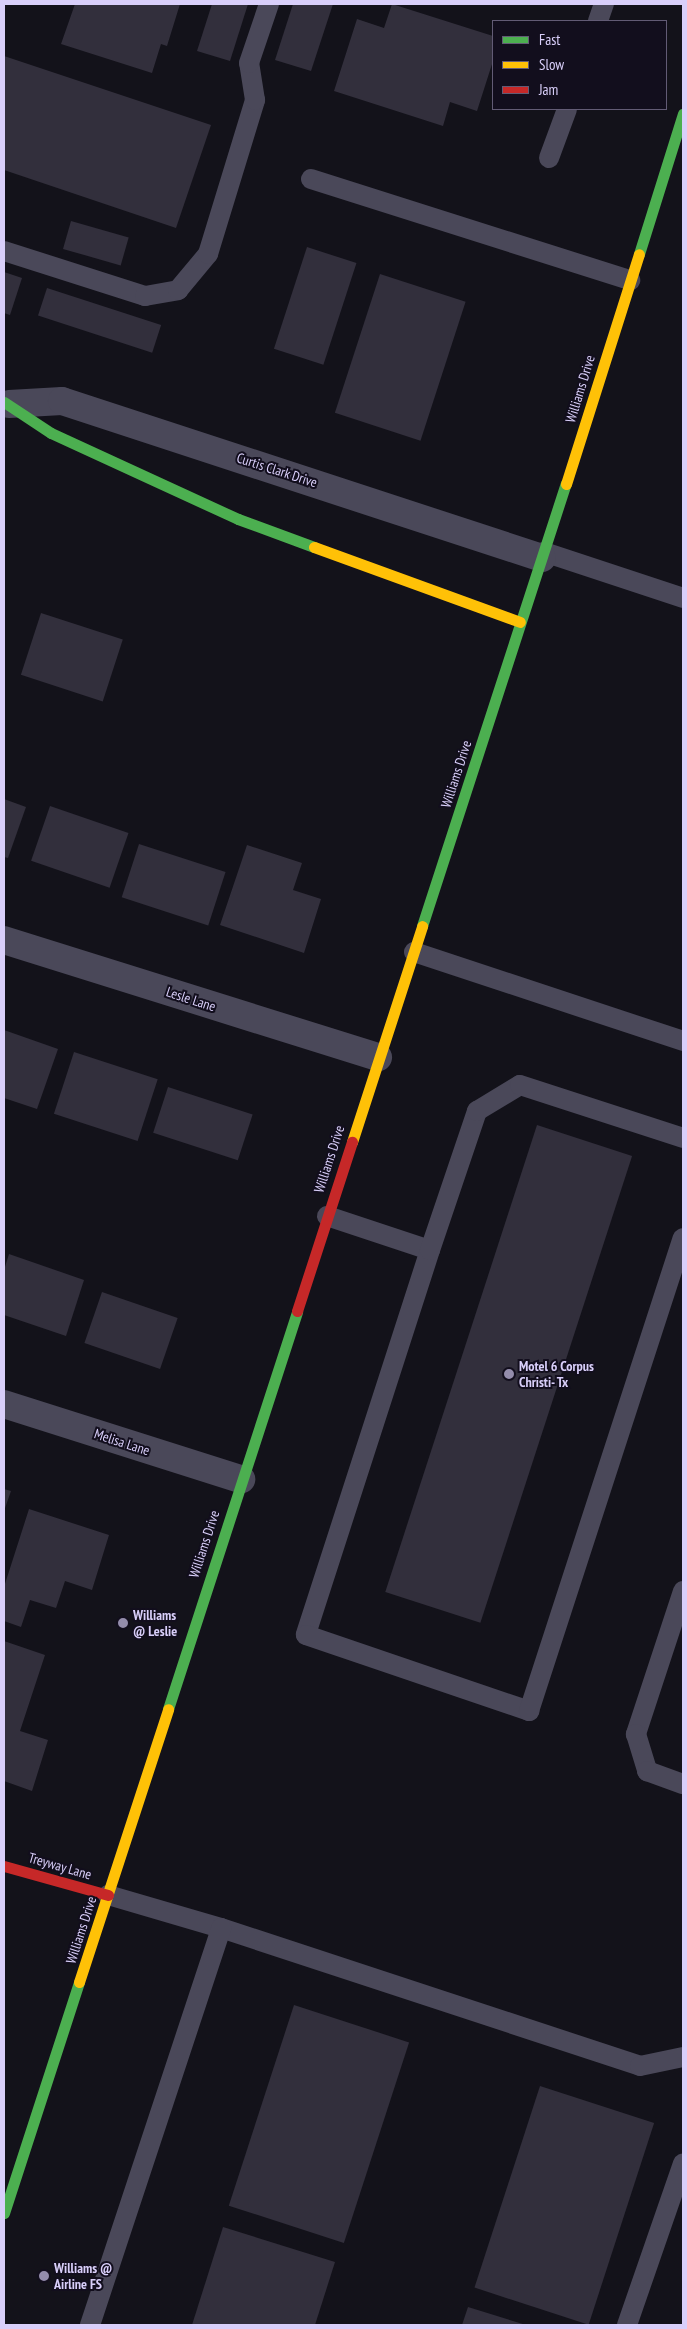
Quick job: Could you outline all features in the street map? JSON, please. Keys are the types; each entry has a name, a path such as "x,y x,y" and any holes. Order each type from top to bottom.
{"street":[{"name":"Williams Drive","path":"5,2204 108,1895 240,1479 543,555 683,114"},
{"name":"Curtis Clark Drive","path":"6,409 62,402 543,555"},
{"name":"Curtis Clark Drive","path":"6,409 51,433 238,519 520,622"},
{"name":"Lesle Lane","path":"4,940 378,1057"},
{"name":"Melisa Lane","path":"4,1404 240,1479"},
{"name":"Treyway Lane","path":"4,1866 108,1895"}],"lane":[{"path":"4,252 144,296 178,290 208,254 255,100 249,63 269,4"},
{"path":"598,20 604,4"},
{"path":"549,158 567,110"},
{"path":"311,179 630,280"},
{"path":"543,555 683,598"},
{"path":"414,952 683,1041"},
{"path":"683,1138 520,1086 477,1111 430,1250 306,1635 529,1711 683,1238"},
{"path":"327,1216 430,1250"},
{"path":"683,1591 636,1734 647,1771 683,1784"},
{"path":"108,1895 221,1928 640,2066 683,2057"},
{"path":"90,2325 221,1928"},
{"path":"627,2325 683,2163"}],"building":[{"path":"75,4 180,4 167,46 161,44 152,73 61,44"},
{"path":"212,4 248,4 230,61 197,51"},
{"path":"293,4 333,4 311,71 275,60"},
{"path":"392,4 492,36 492,64 477,111 450,102 443,126 334,91 357,19 384,28"},
{"path":"4,56 211,125 176,228 4,170"},
{"path":"71,221 129,238 121,265 63,249"},
{"path":"307,247 356,263 323,365 274,349"},
{"path":"4,272 22,278 10,315 4,313"},
{"path":"380,274 466,302 420,441 335,413"},
{"path":"47,288 161,325 152,353 38,316"},
{"path":"41,613 123,640 103,701 21,675"},
{"path":"4,799 26,807 8,858 4,857"},
{"path":"50,806 128,833 110,888 31,861"},
{"path":"139,844 226,872 208,925 122,897"},
{"path":"247,845 302,863 293,890 321,899 304,953 220,925"},
{"path":"4,1030 58,1049 37,1109 4,1098"},
{"path":"74,1052 158,1079 138,1141 54,1114"},
{"path":"168,1087 253,1115 238,1160 153,1133"},
{"name":"Motel 6 Corpus Christi- Tx","path":"537,1125 632,1156 480,1623 385,1592"},
{"path":"9,1254 84,1280 66,1336 4,1315 4,1270"},
{"path":"102,1292 178,1318 160,1369 84,1343"},
{"path":"4,1489 11,1491 4,1511"},
{"path":"29,1509 109,1535 92,1590 65,1581 56,1608 30,1600 21,1627 4,1621 4,1587"},
{"path":"4,1641 45,1655 20,1731 48,1740 32,1791 4,1781"},
{"path":"294,2005 409,2042 344,2243 229,2206"},
{"path":"540,2086 654,2123 589,2325 474,2288"},
{"path":"223,2227 335,2262 315,2325 192,2325"},
{"path":"468,2307 526,2325 462,2325"}],"traffic: fast":[{"path":"639,254 683,114"},
{"path":"4,402 51,433 238,519 314,547"},
{"path":"422,926 566,484"},
{"path":"168,1709 297,1311"},
{"path":"4,2213 79,1982"}],"traffic: slow":[{"path":"566,484 639,254"},
{"path":"314,547 520,622"},
{"path":"352,1142 422,926"},
{"path":"79,1982 168,1709"}],"traffic: jam":[{"path":"297,1311 352,1142"},
{"path":"4,1866 108,1895"}],"place":[{"name":"Motel 6 Corpus Christi- Tx","path":"509,1374"},
{"name":"Williams @ Leslie","path":"123,1623"},
{"name":"Williams @ Airline FS","path":"44,2276"}]}
